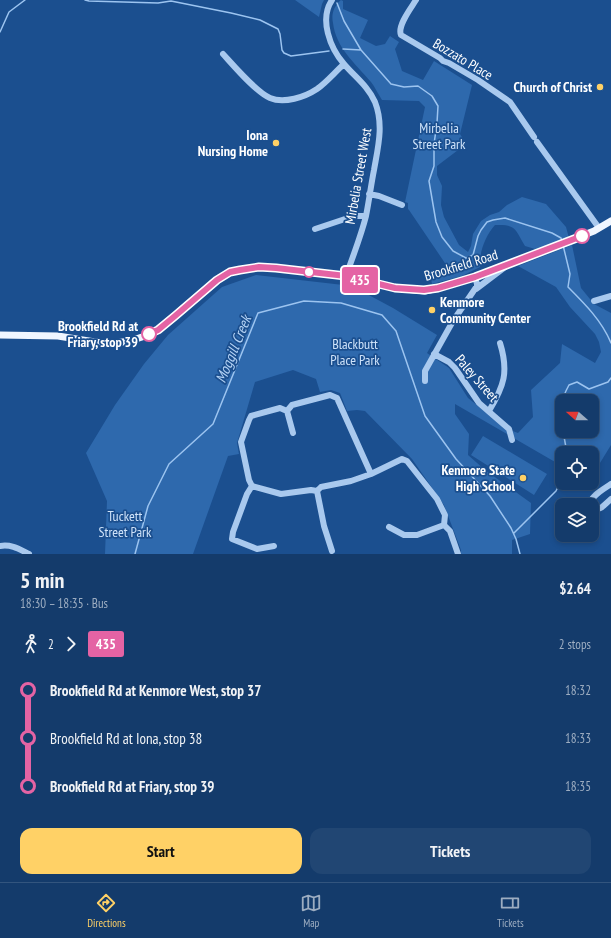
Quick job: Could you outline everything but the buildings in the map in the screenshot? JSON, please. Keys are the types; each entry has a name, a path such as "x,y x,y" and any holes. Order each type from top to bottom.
{"main road":[{"name":"Brookfield Road","path":"0,335 58,336 101,343 130,341 158,330 217,280 230,272 240,270 268,267 346,276 395,288 424,290 438,288 475,277 563,243 600,228 611,221"}],"street":[{"name":"Mirbelia Street West","path":"332,0 328,6 326,16 328,33 335,51 344,64 370,92 379,115 380,131 366,216 346,276"},
{"name":"Bozzato Place","path":"416,0 400,26 401,35 443,61 478,80 510,102 600,228"},
{"path":"223,54 260,92 270,98 282,100 304,96 316,89 344,64"},
{"path":"369,194 379,196 402,205"},
{"path":"315,229 354,216 366,216"},
{"path":"475,289 510,263"},
{"path":"425,381 425,371 434,354 453,321 475,289 477,284 475,277"},
{"path":"594,301 611,296"},
{"path":"489,411 502,389 505,376 504,356 500,343"},
{"name":"Paley Street","path":"434,354 449,362 455,368 479,403 509,429 512,440"},
{"path":"287,410 292,405 330,395 337,398 371,474"},
{"path":"287,410 280,408 260,413 251,416 248,420 241,442 249,480 252,486 281,494 311,490 317,491"},
{"path":"287,410 293,433"},
{"path":"317,491 321,487 351,481 371,474 402,459 405,459 437,499 445,515 444,525"},
{"path":"592,498 611,484"},
{"path":"252,486 247,494 233,532 232,539 257,549 274,546"},
{"path":"317,491 324,526 332,551"},
{"path":"599,509 611,499"},
{"path":"389,527 404,535 416,535 444,525"},
{"path":"444,525 450,531 458,554"},
{"path":"0,546 8,545 29,554"}],"green space":[{"path":"295,0 324,0 319,17"},
{"name":"Mirbelia Street Park","path":"341,0 343,1 343,9 368,20 360,38 376,46 385,44 390,36 399,42 395,49 402,71 423,80 434,61 472,85 460,134 466,144 437,166 437,175 442,186 441,205 444,217 459,245 468,252 471,246 473,234 481,221 490,215 499,212 507,205 522,197 546,204 566,227 569,238 535,249 525,246 517,232 511,227 507,225 495,225 488,234 483,245 480,267 462,276 432,284 431,279 451,272 408,209 408,203 405,202 425,107 419,101 382,100 372,84 347,55 338,40 332,16 335,8"},
{"path":"572,245 581,288 594,304 611,313 611,445 599,465 599,446 555,446 555,462 455,404 455,414 469,434 468,455 485,470 531,503 530,534 512,540 512,554 461,554 461,550 444,505 412,459 365,411 347,411 340,393 331,390 320,392 316,379 293,370 255,382 237,443 239,454 228,456 193,554 105,554 107,501 86,453 115,405 144,364 168,335 222,287 256,275 352,286 393,308 437,335 427,353 449,368 468,398 507,429 518,433 533,417 531,390 560,363 562,344 595,363 601,352 599,342 595,334 570,307 556,287 518,266"},
{"path":"483,436 547,474 534,495 471,455"}],"waterway":[{"path":"0,32 9,12 25,0"},
{"path":"85,0 158,3 171,1 231,13 260,20 278,29 282,50 284,53 291,56 329,51"},
{"path":"337,3 344,21 361,50 391,84 404,87 418,86 432,96 438,106 434,144 434,166 429,181 436,222 442,237 453,251 466,258 473,255 478,236 487,222 505,218 552,233 561,238 562,241"},
{"path":"343,49 361,50"},
{"path":"563,245 570,274 568,287 587,306 598,320 611,343"},
{"name":"Moggill Creek","path":"135,554 148,506 169,464 213,424 258,313 304,301 341,303 382,315 396,331 425,416 456,459 490,496 511,528 520,554"},
{"path":"564,394 569,385 577,382 589,389 608,382 611,378"},
{"path":"564,438 566,446"},
{"path":"514,533 556,490"}],"bus line":[{"name":"435","path":"149,334 158,330 204,290 230,272 259,267 276,268 346,276 395,288 424,290 438,288 475,277 582,236"}],"place":[{"name":"Church of Christ","path":"600,87"},
{"name":"Iona Nursing Home","path":"276,143"},
{"name":"Kenmore Community Center","path":"432,310"},
{"name":"Brookfield Rd at Friary, stop 39","path":"149,334"},
{"name":"Kenmore State High School","path":"523,478"}],"park label":[{"name":"Blackbutt Place Park","path":"355,352"},
{"name":"Tuckett Street Park","path":"125,524"}]}
